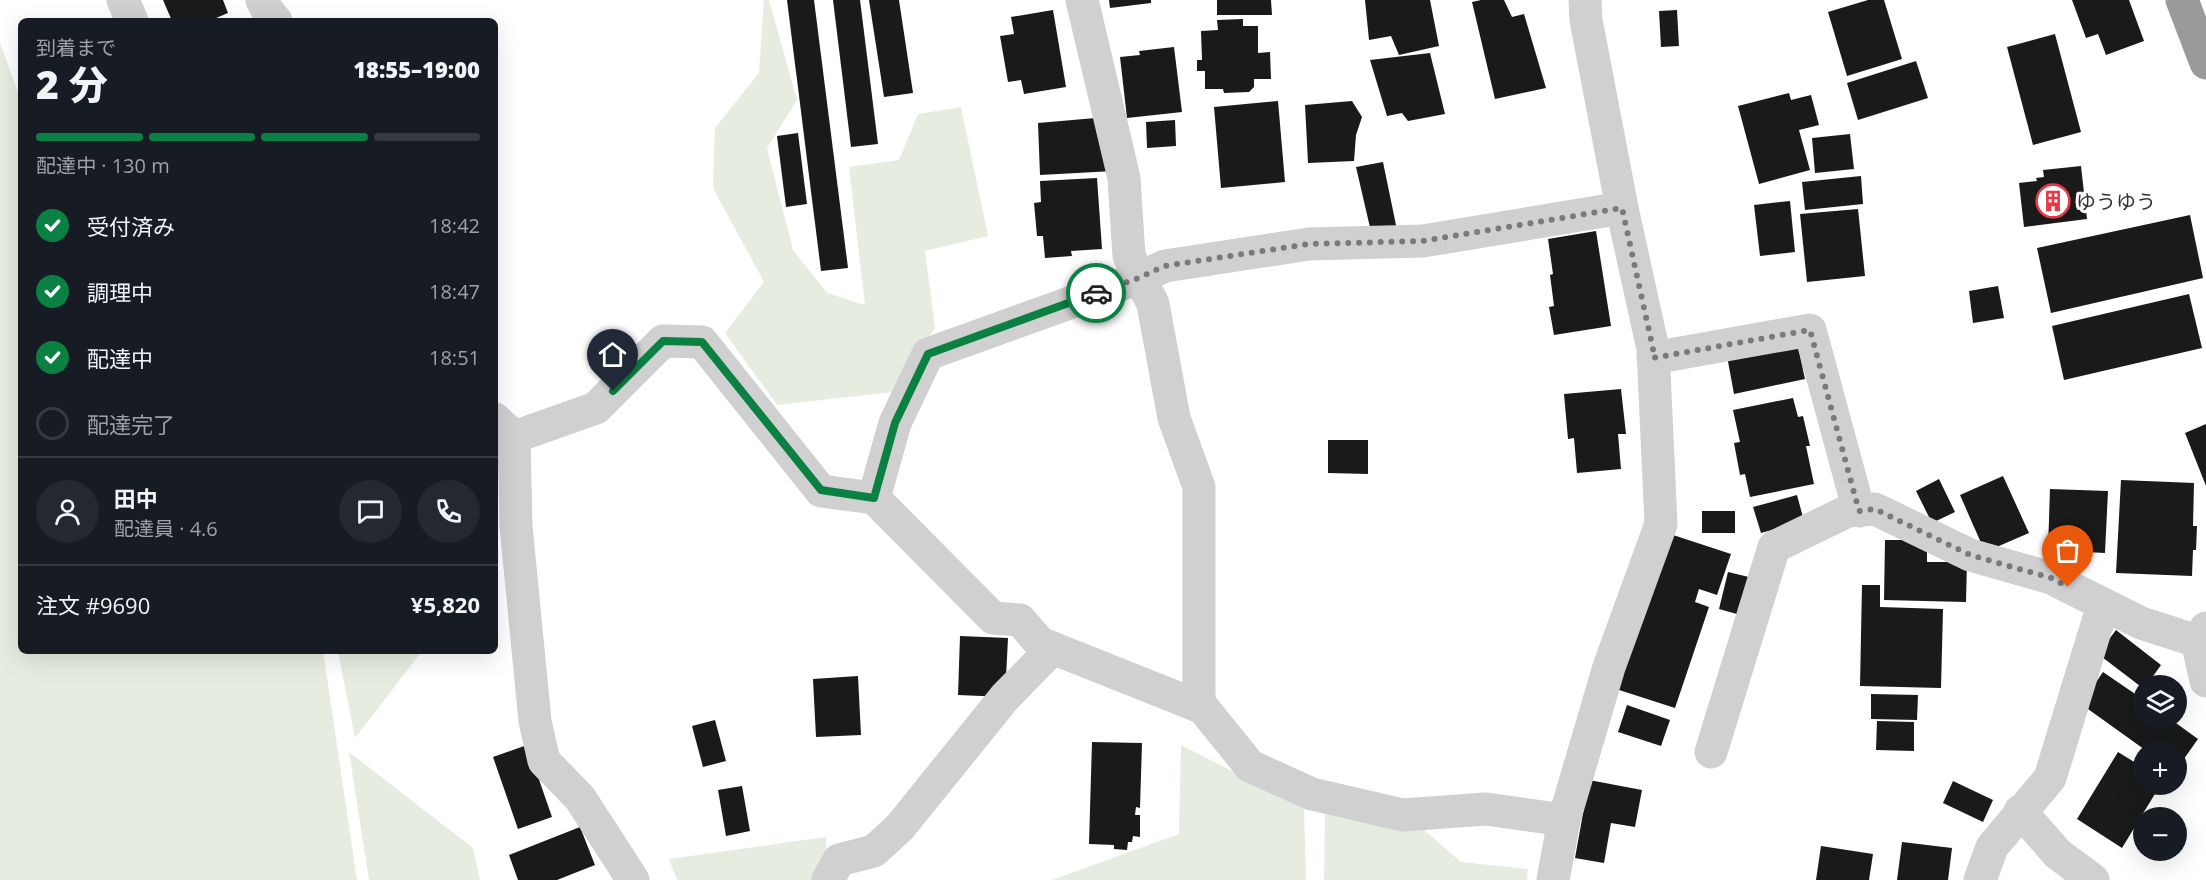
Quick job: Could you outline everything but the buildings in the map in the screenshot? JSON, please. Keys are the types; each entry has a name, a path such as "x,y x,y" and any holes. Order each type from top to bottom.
{"highway":[{"path":"2182,0 2206,63"}],"street":[{"path":"123,0 131,18"},
{"path":"262,0 274,18"},
{"path":"1082,0 1124,178 1130,256 1152,304 1174,418 1200,487 1199,706"},
{"path":"1553,880 1564,820 1609,667 1661,524 1653,349 1622,208 1586,20 1585,0"},
{"path":"874,498 895,423 928,354 1139,278 1164,266 1309,244 1423,241 1622,208"},
{"path":"1653,358 1810,330 1859,511"},
{"path":"633,880 580,798 544,761 536,721 504,428 597,408 663,341 702,342 821,490 874,498 993,618 1020,620 1040,643 1203,708 1250,766 1312,794 1403,814 1486,809 1564,820"},
{"path":"1711,752 1774,547 1848,511 1875,509 1970,555 2051,578 2141,623 2202,634 2206,681"},
{"path":"1980,880 1992,847 2050,778 2103,604"},
{"path":"828,880 839,860 874,851 900,827 1005,697 1053,648"},
{"path":"2020,811 2058,854 2093,880"}],"shaded area":[{"path":"764,0 769,0 797,100 767,148 793,250 827,293 865,305 849,167 899,160 918,114 961,107 988,236 925,251 935,328 893,392 777,405 725,333 764,282 713,188 715,128 759,73"},
{"path":"0,43 18,92 18,654 323,654 357,880 0,880"},
{"path":"339,654 420,654 355,738"},
{"path":"1181,745 1304,808 1306,880 1052,880 1179,834"},
{"path":"349,752 473,848 480,880 369,880"},
{"path":"1325,814 1422,828 1461,862 1528,869 1527,880 1324,880"},
{"path":"826,837 827,860 812,880 677,880 669,859"}],"way so far":[{"path":"1096,293 1139,278 1164,266 1309,244 1423,241 1622,208 1653,349 1653,358 1810,330 1859,511 1875,509 1970,555 2051,578 2068,587"}],"place":[{"name":"ゆうゆう","path":"2053,201"}],"route":[{"path":"613,391 663,341 702,342 769,429 821,490 874,498 895,423 928,354 1096,293"}]}
